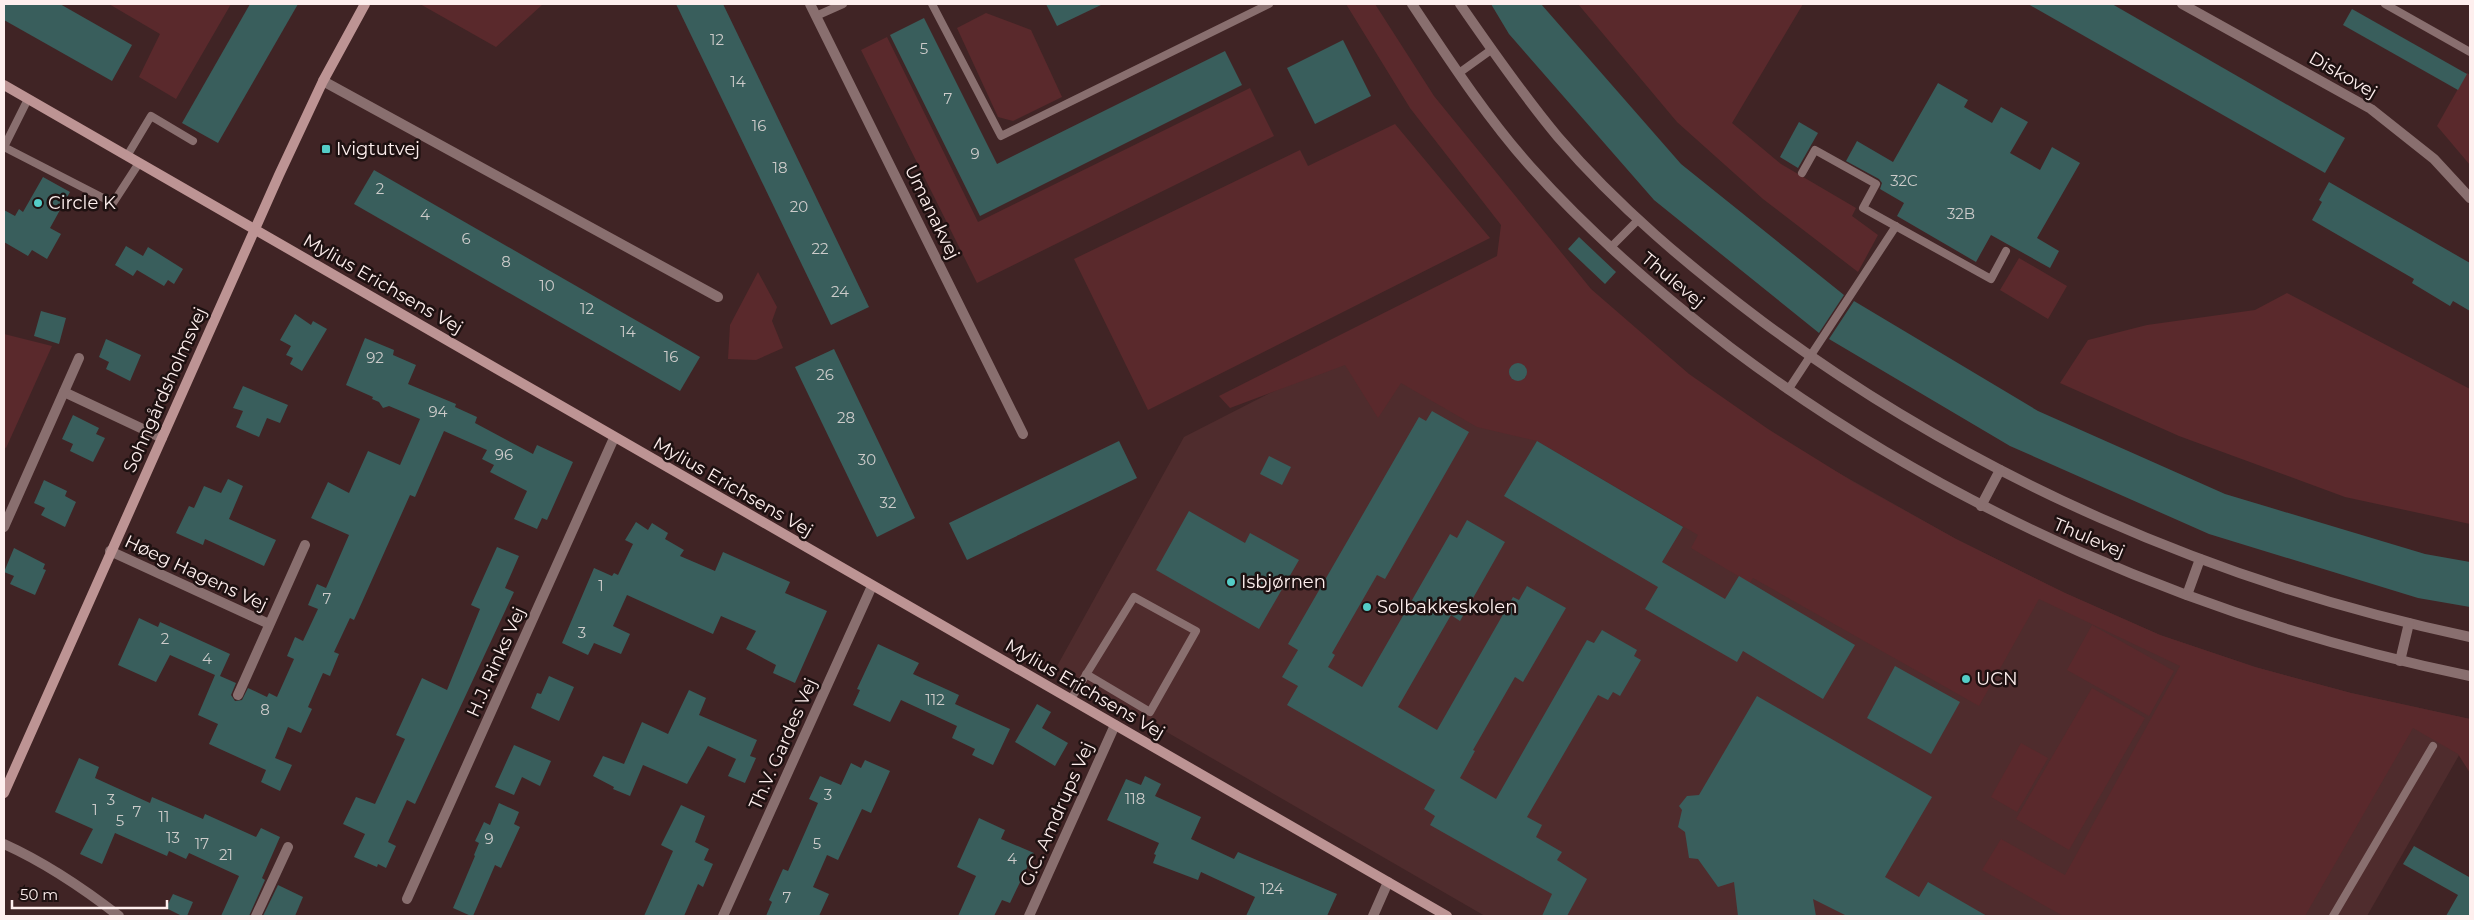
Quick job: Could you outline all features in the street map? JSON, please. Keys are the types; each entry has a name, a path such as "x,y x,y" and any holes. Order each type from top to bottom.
{"street":[{"name":"Sohngårdsholmsvej","path":"4,793 110,551 255,229 323,81 365,4"},
{"name":"Umanakvej","path":"810,4 1023,434"},
{"name":"Thulevej","path":"1412,4 1459,73 1529,164 1610,248 1695,320 1788,390 1886,452 1981,506 2061,544 2187,595 2260,622 2400,661 2470,676"},
{"name":"Thulevej","path":"1460,4 1491,50 1558,137 1638,220 1721,290 1811,356 1905,417 2000,470 2102,520 2200,559 2303,594 2409,623 2470,637"},
{"name":"Diskovej","path":"2182,4 2371,109 2434,159 2470,198"},
{"path":"323,81 718,296"},
{"name":"Mylius Erichsens Vej","path":"4,85 1447,916"},
{"path":"4,528 79,358"},
{"path":"64,392 162,438"},
{"name":"H.J. Rinks Vej","path":"407,899 614,438"},
{"path":"1981,506 2000,470"},
{"name":"Høeg Hagens Vej","path":"238,695 305,545"},
{"name":"Høeg Hagens Vej","path":"110,551 269,624"},
{"path":"2187,595 2200,559"},
{"name":"Th.V. Gardes Vej","path":"723,916 872,586"},
{"path":"2400,661 2409,623"},
{"name":"G.C. Amdrups Vej","path":"1029,916 1115,725"},
{"path":"4,844 33,857 84,889 120,916"},
{"path":"256,916 288,847"},
{"path":"1373,916 1388,882"}],"lane":[{"path":"816,16 843,4"},
{"path":"932,4 1001,136 1269,4"},
{"path":"2385,4 2470,52"},
{"path":"1459,73 1491,50"},
{"path":"28,99 4,147 113,203 138,163"},
{"path":"127,156 151,116 194,141"},
{"path":"1802,173 1815,150 1823,154 1876,184 1863,208 1990,279 2006,251"},
{"path":"1610,248 1638,220"},
{"path":"1788,390 1896,226"},
{"path":"1071,699 1086,674 1134,597 1196,631 1150,712 1086,674"},
{"path":"2333,916 2433,746"}],"shaded area":[{"path":"109,4 231,4 176,99 139,77 160,34"},
{"path":"420,4 543,4 496,47"},
{"path":"1346,4 1375,4 1434,96 1591,289 1689,374 1768,429 1855,483 1956,539 2065,593 2160,635 2255,667 2351,693 2470,719 2470,773 2458,754 2413,728 2305,916 2063,916 1982,870 2001,839 2065,875 2180,666 2039,599 1979,706 1753,578 1750,583 1691,548 1698,535 1537,441 1477,427 1401,383 1378,418 1345,365 1230,408 1219,396 1497,256 1501,225 1410,108"},
{"path":"1578,4 1803,4 1732,123 1781,164 1856,208 1852,216 1878,235 1858,272 1763,199 1677,122"},
{"path":"986,13 1031,30 1062,97 1013,121 998,117 957,28"},
{"path":"887,37 978,222 1250,88 1274,136 977,283 861,50"},
{"path":"2467,73 2470,75 2470,165 2437,126"},
{"path":"1395,124 1490,238 1148,410 1074,259 1300,150 1308,166"},
{"path":"2019,258 2067,286 2048,319 2000,290"},
{"path":"758,272 777,307 772,321 783,348 756,360 728,359 730,325"},
{"path":"1502,293 1812,477 1821,463 1956,539 2065,593 2160,635 2255,667 2351,693 2470,719 2470,736 2367,916 1485,916 1056,668 1184,437 1270,393"},
{"path":"2287,293 2470,389 2470,524 2345,497 2179,436 2060,383 2088,340 2147,325 2255,310"},
{"path":"4,334 52,346 6,448 4,447"},
{"path":"2092,625 2174,671 2149,716 2067,670"},
{"path":"2092,688 2145,718 2069,850 2016,819"},
{"path":"2021,743 2048,758 2017,812 1991,797"}],"building":[{"path":"4,4 60,4 132,45 112,81 4,20"},
{"path":"250,4 298,4 218,143 182,123"},
{"path":"676,4 723,4 869,307 831,325"},
{"path":"1046,4 1103,4 1057,26"},
{"path":"1491,4 1541,4 1681,164 1844,295 1819,333 1654,200 1509,34"},
{"path":"2028,4 2112,4 2345,138 2325,173"},
{"path":"2352,9 2467,74 2458,90 2343,25"},
{"path":"924,18 997,164 1225,51 1242,85 980,216 890,35"},
{"path":"1343,40 1371,96 1315,124 1287,68"},
{"path":"1938,83 1968,100 1964,107 1992,123 2001,107 2028,122 2010,153 2040,170 2052,147 2080,163 2037,238 2059,251 2050,268 1991,235 1976,262 1897,216 1904,203 1880,189 1882,183 1879,179 1846,161 1857,141 1893,162"},
{"path":"1799,122 1818,133 1798,168 1780,157"},
{"path":"374,170 700,357 680,391 354,204"},
{"path":"43,177 70,192 50,228 61,234 47,259 32,250 28,256 4,242 4,210 15,216 19,209 23,212"},
{"path":"2329,182 2470,263 2470,311 2453,301 2450,306 2412,283 2414,279 2312,220 2322,202 2319,200"},
{"path":"1579,237 1616,272 1605,284 1568,249"},
{"path":"126,246 143,256 148,247 183,269 174,284 168,280 164,286 137,270 133,276 115,265"},
{"path":"1854,301 2038,411 2225,494 2425,554 2470,562 2470,607 2418,598 2209,534 2010,446 1829,339"},
{"path":"41,311 66,318 59,344 34,336"},
{"path":"295,314 311,325 313,321 327,329 302,371 290,364 293,358 286,355 291,346 280,340"},
{"path":"365,338 394,350 393,355 416,365 408,384 456,404 455,407 477,417 475,423 533,454 537,445 573,462 547,520 542,518 537,529 514,519 527,491 490,472 494,465 482,459 487,450 444,431 415,497 410,495 354,620 350,618 334,652 339,654 330,676 323,673 308,707 312,709 301,733 288,727 275,758 292,765 280,791 261,782 266,770 209,744 218,724 198,715 215,675 170,655 156,682 118,665 139,618 158,627 160,622 230,654 220,676 236,683 231,695 235,701 242,700 248,688 267,697 269,693 277,697 294,659 287,656 295,637 303,641 318,609 308,605 317,584 326,588 349,535 311,518 328,482 349,493 368,451 400,465 420,419 389,406 383,408 379,402 372,399 373,397 346,385"},
{"path":"106,339 141,355 130,381 106,369 109,362 99,357"},
{"path":"834,349 915,518 877,537 795,367"},
{"path":"1518,363 1524,366 1527,372 1524,378 1518,381 1512,378 1509,372 1512,366"},
{"path":"243,386 288,405 280,423 267,418 259,437 236,427 243,411 233,408"},
{"name":"Solbakkeskolen","path":"1432,411 1469,432 1385,579 1377,575 1332,653 1335,655 1328,667 1362,687 1450,534 1457,538 1467,520 1505,542 1460,621 1451,615 1398,707 1437,730 1513,597 1519,600 1527,586 1566,608 1523,682 1515,677 1473,750 1475,751 1460,778 1496,799 1587,640 1594,643 1602,630 1637,650 1634,656 1641,660 1620,696 1613,692 1608,700 1598,695 1527,817 1542,825 1536,837 1562,852 1557,860 1587,879 1567,916 1542,916 1552,894 1430,825 1435,816 1424,809 1435,790 1287,705 1298,686 1282,677 1298,650 1288,644 1419,417 1426,421"},
{"path":"73,415 99,428 96,434 105,438 93,462 70,451 73,444 62,439"},
{"path":"1119,441 1137,478 967,560 949,523"},
{"path":"1537,441 1683,527 1662,562 1725,599 1739,576 1855,645 1823,699 1743,651 1737,662 1645,609 1658,587 1504,496"},
{"path":"1269,456 1291,467 1282,485 1260,474"},
{"path":"228,479 243,486 229,519 276,540 264,566 205,539 203,545 176,533 189,506 194,508 204,486 221,493"},
{"path":"44,480 67,491 65,496 76,502 65,527 41,515 45,508 34,503"},
{"name":"Isbjørnen","path":"1189,511 1245,543 1250,533 1299,560 1259,629 1156,570"},
{"path":"636,522 648,530 652,523 668,533 665,539 684,550 680,556 715,571 723,552 790,582 785,593 827,611 795,683 773,673 776,665 746,649 756,631 721,616 713,634 627,595 613,626 630,634 621,654 594,643 588,655 562,643 594,568 612,576 614,573 618,575 633,544 625,540"},
{"path":"497,547 519,556 505,588 514,592 415,804 407,800 388,842 396,846 386,868 378,864 377,867 354,857 365,834 343,824 356,797 375,804 405,739 396,735 422,678 447,690 480,609 471,605"},
{"path":"14,548 45,564 43,569 46,570 35,595 10,584 14,576 4,572"},
{"path":"878,644 919,663 913,674 959,695 955,704 1010,729 993,765 972,755 975,749 952,738 957,726 901,700 890,722 853,705 860,690 857,689"},
{"path":"1895,666 1960,702 1931,754 1867,718"},
{"path":"549,676 574,687 559,721 531,708 537,693 541,694"},
{"path":"689,690 706,698 699,715 757,740 750,756 756,758 745,783 728,776 736,759 708,746 687,784 643,765 630,796 613,789 614,787 593,776 603,756 624,764 642,722 668,734"},
{"path":"1757,696 1932,797 1885,877 1919,897 1928,882 1987,916 1847,916 1813,899 1816,916 1738,916 1734,882 1718,887 1698,859 1689,858 1685,832 1678,827 1682,810 1679,806 1687,796 1699,795"},
{"path":"1037,704 1051,712 1042,728 1068,743 1055,766 1015,742"},
{"path":"514,745 551,761 540,786 522,777 514,795 495,787"},
{"path":"79,758 99,767 95,778 150,803 152,797 203,819 205,814 256,837 261,828 280,837 262,878 265,880 249,916 221,916 239,876 189,853 186,859 169,851 167,856 115,833 102,864 80,854 93,829 55,812"},
{"path":"865,760 890,771 871,813 862,809 838,860 827,855 813,887 829,894 819,916 766,916 772,902 769,900 783,869 788,871 818,803 809,799 820,776 841,785 851,763 861,768"},
{"path":"1145,776 1161,784 1155,796 1201,817 1191,839 1234,859 1238,852 1337,894 1327,916 1246,916 1255,897 1201,872 1198,880 1153,863 1156,855 1154,854 1159,843 1107,820 1126,779 1141,785"},
{"path":"499,803 519,812 514,824 520,827 501,868 495,865 473,916 471,916 453,908 475,856 479,843 475,841 484,822 490,825"},
{"path":"681,805 705,816 695,842 709,849 704,860 713,864 703,887 698,884 684,916 644,916 673,851 661,845"},
{"path":"979,818 1005,830 1001,839 1034,853 1010,903 1002,900 994,916 958,916 976,876 957,867"},
{"path":"2414,846 2469,877 2470,874 2470,916 2446,916 2458,895 2403,864"},
{"path":"278,885 303,897 295,916 263,916"},
{"path":"173,894 193,902 187,916 182,916 166,908"}],"place":[{"name":"Ivigtutvej","path":"326,149"},
{"name":"Circle K","path":"38,203"},
{"name":"Isbjørnen","path":"1231,582"},
{"name":"Solbakkeskolen","path":"1367,607"},
{"name":"UCN","path":"1966,679"}]}
